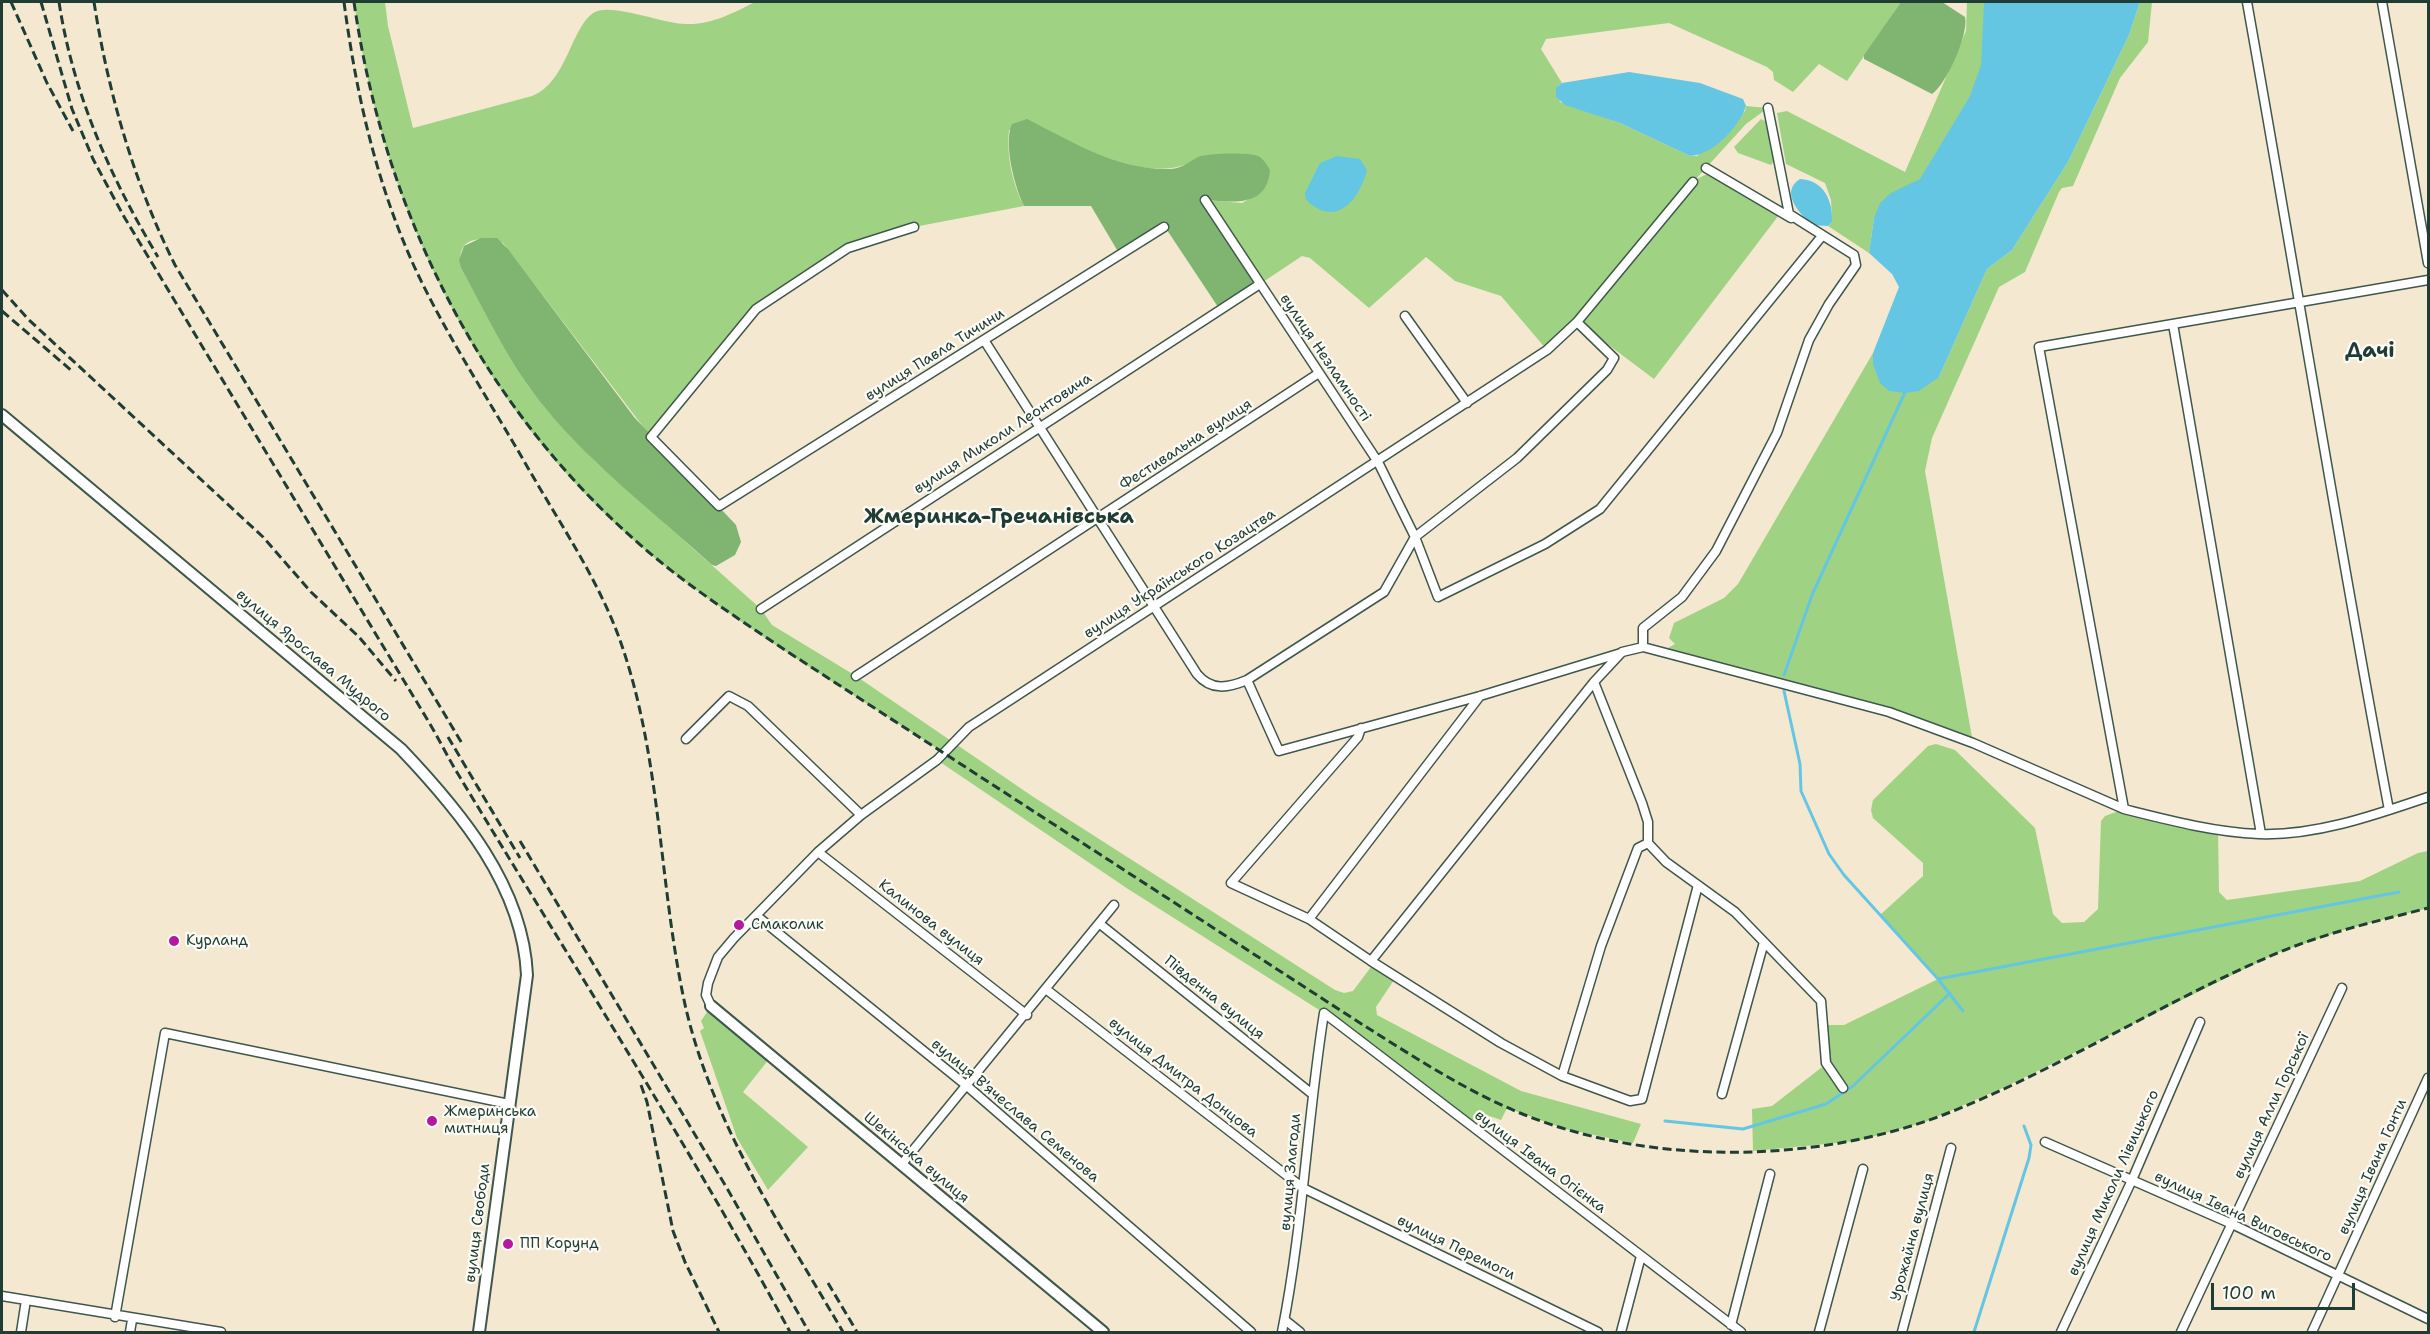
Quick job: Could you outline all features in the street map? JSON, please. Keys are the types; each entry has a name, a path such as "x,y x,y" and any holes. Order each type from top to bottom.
{"street":[{"path":"2247,2 2301,303 2347,590 2389,810"},
{"path":"2382,2 2428,263"},
{"path":"1768,108 1787,207 1794,219"},
{"path":"1642,647 1643,628 1682,597 1716,551 1777,433 1809,340 1856,265 1854,255 1706,168"},
{"name":"вулиця Українського Козацтва","path":"711,1006 706,995 718,957 818,852 861,815 936,760 969,727 1547,350 1577,322 1693,182"},
{"name":"вулиця Незламності","path":"1205,200 1378,462 1415,537 1438,597 1545,544 1600,509 1822,236"},
{"name":"вулиця Павла Тичини","path":"914,227 848,248 756,309 651,437 719,506 1164,227"},
{"path":"2124,810 2039,347 2428,280"},
{"name":"вулиця Миколи Леонтовича","path":"761,609 1260,284"},
{"path":"1405,316 1467,403"},
{"path":"984,340 1204,682 1225,687 1247,680 1384,592 1415,537 1517,458 1607,370 1614,358 1577,322"},
{"path":"2173,324 2261,834"},
{"name":"Фестивальна вулиця","path":"856,676 1319,373"},
{"name":"вулиця Ярослава Мудрого","path":"2,416 401,749 436,786 492,862 526,948 527,975"},
{"path":"1247,680 1279,751 1480,696 1642,647 1889,712 1973,743 2124,810 2196,826 2261,834 2327,826 2428,797"},
{"path":"1371,962 1594,681 1622,652"},
{"path":"1594,681 1642,803 1648,822 1648,843 1666,862 1735,912 1821,1001 1826,1064 1843,1088"},
{"path":"686,739 729,696 748,706 861,815"},
{"path":"1310,919 1480,696"},
{"path":"1361,729 1358,737 1231,883 1310,919 1371,962 1501,1044 1562,1076 1630,1101 1642,1099 1698,885"},
{"path":"1562,1076 1601,946 1638,848 1648,843"},
{"name":"Калинова вулиця","path":"818,852 1027,1015"},
{"path":"902,1165 1027,1015 1114,905"},
{"name":"вулиця В'ячеслава Семенова","path":"757,916 968,1086 1251,1332"},
{"name":"Південна вулиця","path":"1100,924 1311,1093"},
{"path":"1722,1094 1764,942"},
{"name":"вулиця Свободи","path":"478,1332 527,975"},
{"name":"вулиця Алли Горської","path":"2181,1332 2342,988"},
{"name":"вулиця Дмитра Донцова","path":"1047,990 1303,1188"},
{"name":"Шекінська вулиця","path":"711,1006 1103,1332"},
{"name":"вулиця Злагоди","path":"1282,1332 1303,1188 1311,1093 1323,1013"},
{"name":"вулиця Івана Огієнка","path":"1323,1013 1741,1332"},
{"name":"вулиця Миколи Лівицького","path":"2061,1332 2132,1180 2200,1022"},
{"path":"116,1317 165,1033 509,1104"},
{"name":"вулиця Івана Гонти","path":"2312,1332 2428,1078"},
{"name":"вулиця Івана Виговського","path":"2045,1142 2232,1224 2428,1319"},
{"name":"Урожайна вулиця","path":"1902,1332 1951,1148"},
{"path":"1819,1332 1863,1169"},
{"path":"1731,1325 1770,1174"},
{"name":"вулиця Перемоги","path":"1303,1188 1598,1332"},
{"path":"1621,1332 1641,1256"},
{"path":"2,1296 132,1320 221,1332"},
{"path":"21,1332 26,1300"},
{"path":"130,1332 132,1320"},
{"path":"1285,1320 1300,1332"}],"green space":[{"path":"354,2 385,2 388,26 413,128 532,96 544,89 554,79 587,19 595,12 603,10 625,12 676,23 696,24 730,14 755,2 1901,2 1847,81 1819,64 1793,92 1774,80 1773,72 1767,67 1669,23 1546,39 1541,49 1562,83 1556,87 1560,102 1620,123 1690,156 1697,156 1745,111 1746,106 1768,108 1746,124 1695,180 1707,174 1779,215 1654,379 1578,322 1547,350 1501,296 1455,281 1426,257 1369,308 1310,258 1302,256 1260,284 1205,200 1242,203 1257,194 1197,158 1180,166 1158,169 1133,166 1078,153 1009,130 1011,170 1024,206 914,227 866,241 756,309 651,437 503,243 486,240 471,241 462,249 460,257 461,268 528,386 546,409 596,462 761,609 772,625 856,676 1032,796 1335,990 1344,993 1353,991 1374,963 1396,977 1376,1007 1377,1015 1521,1091 1641,1124 1633,1143 1565,1129 1507,1108 1501,1120 1481,1113 1471,1126 1324,1013 1128,889 937,760 944,753 729,614 661,563 599,508 544,448 496,382 454,312 419,238 390,161 369,82"},
{"path":"1901,2 1942,2 1965,17 1964,35 1950,70 1932,94 1864,59 1864,55"},
{"path":"1967,2 1992,2 1987,66 1937,167 1874,218 1869,253 1828,226 1832,222 1831,200 1825,183 1786,164 1777,113 1787,111 1905,172 1966,31"},
{"path":"2140,2 2152,2 2148,42 2120,78 2073,186 2062,188 2059,192 2025,272 1999,287 1932,438 1925,471 1973,743 1933,728 1661,652 1675,644 1669,638 1674,623 1724,598 1738,584 1873,353 1887,377 1939,377 1987,269 2012,250 2068,162 2129,35"},
{"path":"1027,119 1095,153 1131,165 1169,169 1178,168 1198,157 1210,155 1246,154 1260,157 1270,170 1263,191 1256,197 1227,202 1206,200 1260,284 1220,310 1165,227 1120,255 1091,206 1024,206 1014,177 1009,142 1012,124"},
{"path":"1761,119 1767,122 1774,161 1771,165 1738,153 1734,147"},
{"path":"481,238 497,238 508,249 634,417 736,525 741,542 735,555 716,566 712,565 584,451 533,393 490,322 461,268 459,260 464,246"},
{"path":"1936,744 1955,750 2035,828 2053,914 2062,923 2084,922 2098,909 2101,821 2105,816 2124,809 2218,830 2219,892 2227,900 2360,881 2418,853 2428,851 2428,908 2343,930 2277,953 2005,1087 1925,1122 1857,1141 1753,1151 1752,1109 1772,1106 1826,1064 1823,1025 1844,1025 1938,979 1880,915 1923,876 1923,863 1873,818 1871,810 1873,800 1928,746"},
{"path":"709,1009 769,1059 743,1092 808,1147 768,1190 737,1138 700,1031 704,1028 701,1021"}],"water":[{"path":"1984,2 2140,2 2129,35 2068,162 2012,250 1987,269 1939,377 1919,391 1905,393 1889,391 1880,383 1873,364 1873,353 1899,287 1892,274 1869,253 1874,218 1880,203 1891,193 1920,179 1970,96 1981,65"},
{"path":"1629,72 1700,83 1743,99 1746,106 1738,123 1724,138 1707,151 1690,156 1620,123 1565,105 1556,97 1556,87 1562,83"},
{"path":"1337,156 1360,159 1367,170 1360,188 1349,204 1334,212 1325,211 1309,203 1305,193 1320,163"},
{"path":"1800,179 1815,183 1829,199 1832,222 1828,226 1812,225 1797,209 1791,196 1791,190"}],"waterway":[{"path":"1784,675 1812,595 1906,390"},
{"path":"1784,691 1800,764 1801,791 1829,854 1844,875 1938,979 1963,1011"},
{"path":"1938,979 2399,892"},
{"path":"1665,1121 1743,1129 1826,1104 1853,1086 1950,993"},
{"path":"1974,1332 2029,1158 2031,1145 2024,1126"}],"railway":[{"path":"11,2 47,83 73,131"},
{"path":"41,2 72,109 93,159 123,215 669,1121 790,1332"},
{"path":"59,2 74,69 96,134 124,196 158,257"},
{"path":"94,2 107,70 124,136 147,202 175,265 463,745"},
{"path":"344,2 369,137 389,202 414,266 453,340 590,575 622,646 645,735 677,964 698,1053 714,1095 752,1176 843,1332"},
{"path":"354,2 368,80 389,157 416,231 450,302 489,370 535,434 587,494 662,563 788,652 1379,1035 1458,1083 1499,1104 1570,1130 1622,1143 1676,1150 1732,1152 1787,1150 1841,1143 1893,1131 1943,1115 1986,1097 2195,991 2280,952 2335,933 2428,908"},
{"path":"2,290 28,319 263,537 311,592 359,637 396,681"},
{"path":"2,311 72,371"},
{"path":"448,737 520,858"},
{"path":"520,841 728,1190 809,1332"},
{"path":"641,1085 647,1102 673,1231 685,1262 719,1332"},
{"path":"828,1283 857,1332"}],"place":[{"name":"Смаколик","path":"739,925"},
{"name":"Курланд","path":"174,941"},
{"name":"Жмеринська митниця","path":"432,1121"},
{"name":"ПП Корунд","path":"508,1244"}],"district":[{"name":"Дачі","path":"2370,352"},
{"name":"Жмеринка-Гречанівська","path":"999,518"}]}
